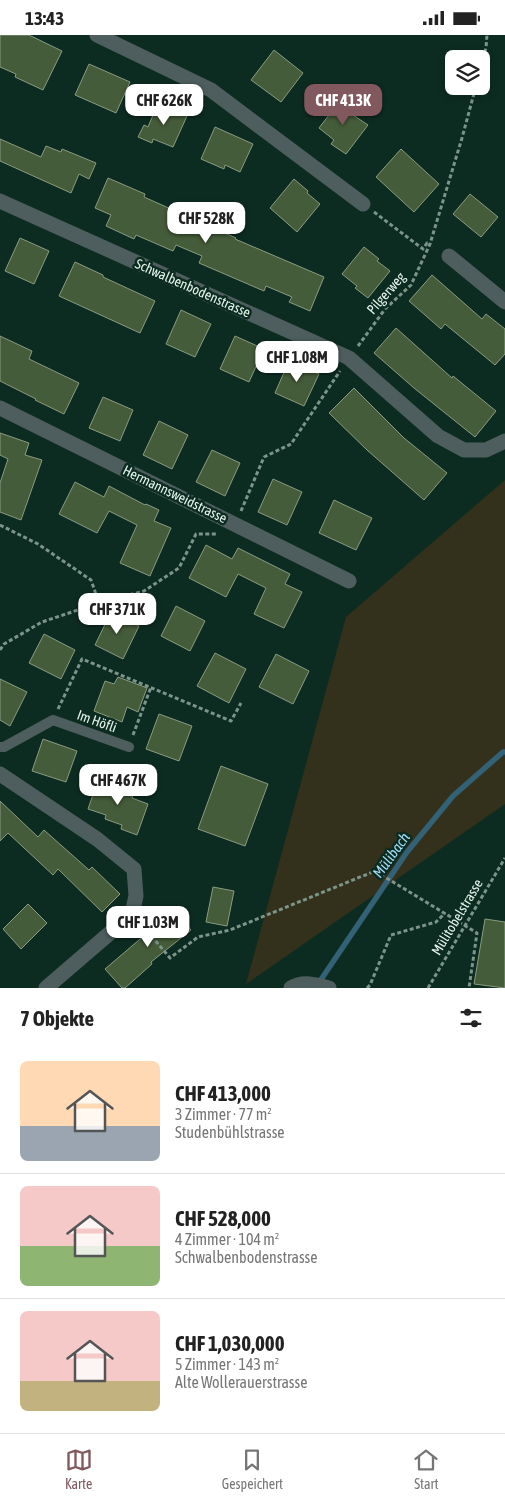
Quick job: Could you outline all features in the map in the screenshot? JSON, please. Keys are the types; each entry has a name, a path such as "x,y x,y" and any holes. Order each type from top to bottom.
{"street":[{"path":"97,35 211,90 363,204"},
{"name":"Schwalbenbodenstrasse","path":"0,201 348,358 438,436 464,450 486,450 505,441"},
{"path":"449,255 505,302"},
{"name":"Hermannsweidstrasse","path":"0,408 349,581"},
{"path":"0,774 97,839 134,869 136,896 132,914 46,988"},
{"path":"293,986 319,984 329,988"}],"lane":[{"name":"Im Höfli","path":"53,720 129,747"},
{"path":"0,747 53,720"}],"path":[{"path":"484,50 487,35"},
{"name":"Pilgerweg","path":"235,524 264,457 291,444 348,358 385,309 411,285 430,244 474,95"},
{"path":"363,204 423,249 426,243 430,244"},
{"path":"0,650 4,644 42,621 144,591 179,568 196,534 228,534 235,524"},
{"path":"0,525 38,544 91,580 99,603"},
{"name":"Im Höfli","path":"53,720 82,659 231,721 241,703"},
{"name":"Im Höfli","path":"129,747 151,687"},
{"name":"Mülitobelstrasse","path":"428,988 505,858"},
{"path":"154,939 170,958 198,937 230,930 375,871 477,933 469,988"},
{"path":"367,988 392,935 436,922 445,913"}],"shaded area":[{"path":"505,480 505,804 246,984 346,617"}],"building":[{"path":"0,35 29,35 62,51 43,90 15,77 16,74 0,67"},
{"path":"274,50 303,73 281,102 251,80"},
{"path":"89,64 130,82 116,113 75,95"},
{"path":"342,98 357,109 353,115 368,125 346,154 331,144 334,140 319,128"},
{"path":"158,103 187,116 173,147 153,139 152,143 138,137 144,125 148,127"},
{"path":"215,127 253,144 240,172 225,165 224,169 201,159"},
{"path":"0,139 41,157 46,146 61,152 62,149 96,163 89,179 79,174 71,193 0,161"},
{"path":"401,149 439,184 414,212 376,177"},
{"path":"108,178 145,194 144,197 235,239 324,277 310,311 289,302 292,297 266,286 264,291 199,263 202,256 176,245 173,251 136,235 134,239 106,226 111,215 95,208"},
{"path":"294,179 320,204 297,232 270,208"},
{"path":"470,194 498,217 481,237 453,214"},
{"path":"20,238 49,251 34,284 5,271"},
{"path":"364,247 390,271 368,298 342,274"},
{"path":"75,262 155,301 140,333 59,296"},
{"path":"432,275 482,319 486,314 505,329 505,354 495,365 445,324 441,329 409,301"},
{"path":"181,310 211,324 195,357 166,344"},
{"path":"396,328 452,378 453,376 496,411 475,437 374,353"},
{"path":"0,336 32,351 29,359 79,383 64,414 0,381"},
{"path":"235,336 264,349 249,382 220,369"},
{"path":"289,361 319,374 304,406 275,393"},
{"path":"354,388 404,438 447,473 424,500 367,450 329,413"},
{"path":"103,397 133,410 120,441 89,428"},
{"path":"159,421 188,435 172,469 143,455"},
{"path":"0,433 29,443 25,455 42,460 21,520 0,512 0,483 8,459 0,455"},
{"path":"212,450 240,463 225,496 196,482"},
{"path":"273,479 302,492 287,525 258,512"},
{"path":"75,482 104,497 109,486 145,505 159,510 154,521 171,528 150,576 120,563 137,525 109,511 97,533 59,514"},
{"path":"334,500 372,518 356,550 319,533"},
{"path":"206,545 232,559 238,548 290,574 285,584 302,592 284,628 254,614 266,588 238,574 226,597 189,578"},
{"path":"176,606 205,621 190,651 161,636"},
{"path":"111,612 139,626 123,659 95,645"},
{"path":"44,634 75,650 61,679 29,663"},
{"path":"215,653 246,669 229,703 197,686"},
{"path":"276,654 309,671 293,704 259,687"},
{"path":"118,677 147,688 138,712 127,707 122,722 94,711 105,681 114,684"},
{"path":"0,679 27,692 10,726 0,720"},
{"path":"159,714 192,726 179,761 146,749"},
{"path":"43,739 77,751 66,782 32,771"},
{"path":"221,766 268,784 245,846 198,829"},
{"path":"99,777 117,783 115,788 133,794 132,798 148,804 137,835 121,829 122,825 105,819 106,815 88,809"},
{"path":"0,801 38,837 44,830 89,870 92,867 120,894 102,912 58,869 53,875 8,833 0,841"},
{"path":"213,887 234,891 227,926 206,922"},
{"path":"28,904 47,923 21,949 3,929"},
{"path":"172,907 191,930 151,962 152,964 125,988 122,988 105,969 153,928 150,925"},
{"path":"485,919 505,922 505,988 474,984"}],"waterway":[{"name":"Mülibach","path":"318,984 407,852 453,796 505,752"}]}
